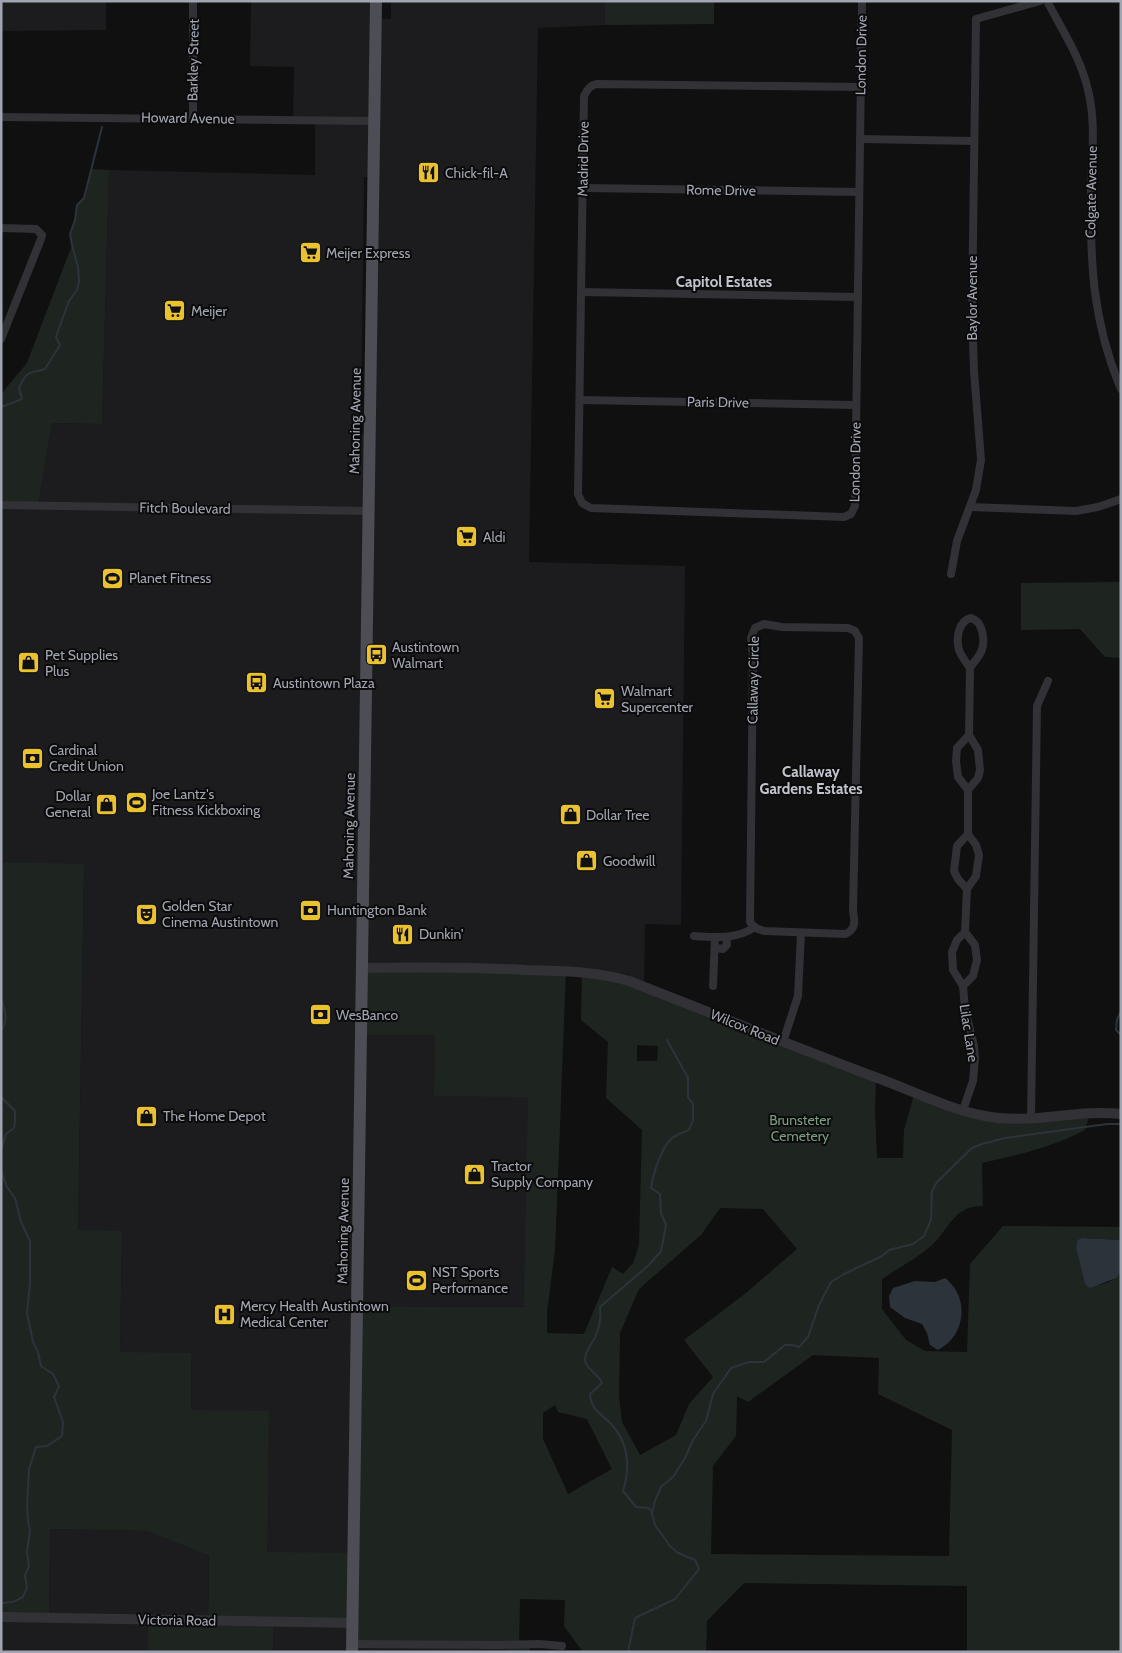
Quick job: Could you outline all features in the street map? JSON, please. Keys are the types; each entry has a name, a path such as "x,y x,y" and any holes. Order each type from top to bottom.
{"main road":[{"name":"Mahoning Avenue","path":"352,1648 376,1"}],"street":[{"name":"Barkley Street","path":"193,1 193,118"},
{"name":"London Drive","path":"582,503 591,508 848,516 854,511 862,1"},
{"name":"Baylor Avenue","path":"951,574 957,541 976,490 980,460 972,313 976,19 1040,1"},
{"name":"Colgate Avenue","path":"1046,1 1079,62 1089,91 1092,116 1092,278 1102,330 1121,389"},
{"name":"Madrid Drive","path":"582,503 578,494 584,96 586,92 594,84 861,87"},
{"name":"Howard Avenue","path":"1,117 375,121"},
{"path":"860,139 974,141"},
{"name":"Rome Drive","path":"583,188 859,192"},
{"path":"1,228 36,229 42,235 1,339"},
{"path":"581,292 857,297"},
{"name":"Paris Drive","path":"580,400 855,405"},
{"path":"970,507 1076,511 1098,507 1121,499"},
{"name":"Fitch Boulevard","path":"1,505 369,511"},
{"name":"Lilac Lane","path":"968,790 978,778 980,770 978,750 969,735 970,668 980,653 982,637 980,626 971,618 961,624 958,645 961,656 970,668"},
{"name":"Callaway Circle","path":"764,624 782,627 848,628 855,631 859,638 855,923 853,928 845,934 764,931 754,927 749,917 752,634 755,628 764,624"},
{"path":"1031,1119 1037,706 1048,681"},
{"name":"Lilac Lane","path":"963,986 973,976 977,960 975,945 965,932 967,889 978,872 979,855 976,845 968,834 968,790 958,777 956,761 957,748 969,735"},
{"path":"967,889 956,875 955,851 960,841 968,834"},
{"path":"694,936 726,937 748,932 754,927"},
{"path":"783,1042 798,996 801,932"},
{"name":"Lilac Lane","path":"963,1110 973,1081 975,1058 974,1046 964,1010 963,986 953,970 952,952 957,940 965,932"},
{"path":"713,986 715,937"},
{"path":"715,948 723,948 727,945 726,937"},
{"name":"Wilcox Road","path":"362,968 458,967 599,974 629,981 783,1042 983,1116 1001,1119 1031,1119 1087,1113 1121,1114"},
{"name":"Victoria Road","path":"1,1617 352,1624"},
{"path":"352,1648 540,1644 562,1646"}],"shaded area":[{"path":"1,1 106,1 106,30 1,31"},
{"path":"251,1 376,1 376,19 391,19 391,1 605,1 605,25 538,28 529,562 685,566 681,925 645,924 644,987 566,971 435,1035 561,1098 555,1249 548,1307 357,1306 508,1645 508,1652 273,1652 274,1622 190,1410 120,1352 122,1232 78,1230 84,865 1,862 1,505 38,506 52,423 102,424 109,170 315,175 315,120 293,120 294,67 250,66","holes":["364,177 373,177 369,435 361,434"]},
{"path":"1082,1238 1121,1240 1121,1272 1116,1278 1090,1288 1085,1284 1076,1248 1078,1240"},
{"path":"945,1278 958,1295 961,1305 961,1316 954,1336 938,1350 930,1345 922,1324 905,1318 890,1307 889,1296 893,1288 915,1281 935,1282"},
{"path":"50,1529 147,1531 209,1556 208,1621 148,1620 147,1652 2,1652 2,1617 49,1618"}],"green space":[{"path":"605,1 714,1 714,24 605,25"},
{"path":"91,169 109,170 102,424 52,423 38,506 1,505 1,394 27,363 72,245 70,234 75,220 77,205 84,198"},
{"path":"1121,582 1121,658 1105,657 1080,629 1021,630 1021,583"},
{"name":"Brunsteter Cemetery","path":"1,862 84,864 78,1230 122,1231 120,1352 191,1353 191,1410 269,1411 267,1552 353,1553 356,1306 524,1307 528,1097 434,1096 435,1035 361,1035 362,968 566,971 555,1249 547,1311 547,1333 584,1334 612,1267 623,1274 633,1263 639,1245 642,1130 606,1098 608,1042 581,1020 582,972 599,974 876,1077 877,1158 903,1158 904,1130 915,1092 983,1116 1090,1113 1085,1130 1073,1136 1035,1150 982,1163 983,1206 973,1207 959,1214 933,1244 882,1279 882,1309 906,1340 925,1351 967,1352 970,1264 1003,1226 1121,1227 1121,1240 1082,1238 1076,1248 1085,1284 1104,1284 1121,1272 1121,1652 967,1652 967,1586 744,1583 707,1621 706,1652 583,1652 564,1626 565,1600 520,1599 519,1644 530,1644 530,1652 508,1652 508,1645 352,1644 353,1624 274,1622 273,1652 147,1652 148,1620 208,1621 209,1556 147,1531 50,1529 49,1618 2,1617 1,1652","holes":["637,1045 658,1046 657,1061 637,1061","720,1208 763,1209 797,1249 746,1293 684,1340 713,1377 689,1404 676,1435 640,1455 622,1422 619,1396 620,1333 639,1289 701,1235","813,1355 879,1358 878,1394 952,1430 949,1556 711,1554 713,1466 736,1436 737,1396 748,1402","555,1405 558,1412 587,1419 612,1469 568,1494 543,1439 543,1413"]}],"waterway":[{"path":"1,407 22,399 19,388 24,378 29,374 45,369 60,345 56,337 69,301 77,290 79,281 78,267 70,234 75,220 77,205 84,198 102,127"},
{"path":"1,998 6,1019 1,1030"},
{"path":"1120,1013 1116,1030 1121,1035"},
{"path":"652,1513 649,1508 636,1507 623,1491 627,1474 625,1448 618,1432 592,1404 590,1394 602,1383 586,1364 585,1358 598,1328 600,1307 649,1265 661,1251 666,1225 661,1213 660,1194 651,1188 658,1162 667,1143 675,1136 689,1130 693,1120 693,1104 688,1097 688,1078 667,1040"},
{"path":"1,1097 15,1111 14,1128 6,1134 1,1151"},
{"path":"628,1652 635,1618 675,1599 699,1569 695,1560 678,1553 670,1546 655,1525 652,1513 661,1487 673,1477 685,1458 693,1440 706,1421 713,1394 731,1368 749,1362 764,1362 785,1345 799,1347 808,1337 819,1305 831,1282 882,1256 889,1250 913,1244 924,1236 931,1220 932,1191 937,1182 972,1148 1005,1138 1107,1124 1121,1124"},
{"path":"1,1171 7,1187 15,1198 21,1222 30,1241 30,1284 27,1313 33,1342 38,1352 41,1366 53,1374 59,1386 54,1397 63,1422 62,1436 47,1446 36,1447 29,1469 27,1505 30,1530 27,1552 29,1566 25,1575 27,1588 23,1597 13,1602 2,1603 1,1606"}],"place":[{"name":"Chick-fil-A","path":"429,173"},
{"name":"Meijer Express","path":"310,253"},
{"name":"Meijer","path":"175,311"},
{"name":"Aldi","path":"467,537"},
{"name":"Planet Fitness","path":"113,578"},
{"name":"Austintown Walmart","path":"376,655"},
{"name":"Pet Supplies Plus","path":"29,663"},
{"name":"Austintown Plaza","path":"257,683"},
{"name":"Walmart Supercenter","path":"605,699"},
{"name":"Cardinal Credit Union","path":"33,758"},
{"name":"Joe Lantz's Fitness Kickboxing","path":"136,802"},
{"name":"Dollar General","path":"107,804"},
{"name":"Dollar Tree","path":"570,815"},
{"name":"Goodwill","path":"587,861"},
{"name":"Huntington Bank","path":"311,910"},
{"name":"Golden Star Cinema Austintown","path":"146,914"},
{"name":"Dunkin'","path":"403,934"},
{"name":"WesBanco","path":"320,1015"},
{"name":"The Home Depot","path":"147,1116"},
{"name":"Tractor Supply Company","path":"475,1174"},
{"name":"NST Sports Performance","path":"416,1280"},
{"name":"Mercy Health Austintown Medical Center","path":"224,1314"}],"district":[{"name":"Capitol Estates","path":"724,282"},
{"name":"Callaway Gardens Estates","path":"811,780"}]}
